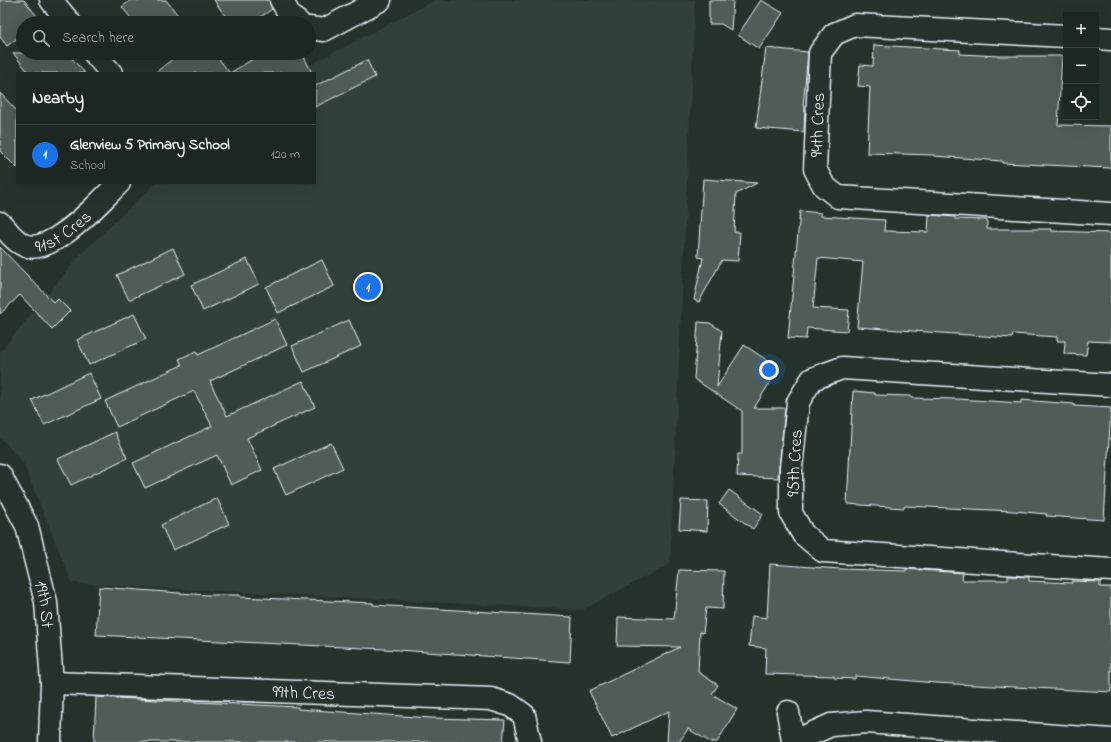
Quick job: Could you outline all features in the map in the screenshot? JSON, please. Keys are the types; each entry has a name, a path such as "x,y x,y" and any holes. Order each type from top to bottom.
{"street":[{"path":"51,0 64,16"},
{"path":"281,0 291,16"},
{"path":"316,29 324,30 380,0"},
{"name":"94th Cres","path":"1063,36 855,25 834,34 820,53 815,169 824,186 838,197 1111,214"},
{"path":"1099,38 1111,39"},
{"path":"100,60 110,72"},
{"name":"91st Cres","path":"0,223 20,244 33,246 50,243 64,234 118,184"},
{"name":"95th Cres","path":"1111,386 842,368 812,379 798,402 791,468 791,512 803,534 823,551 1111,570"},
{"name":"19th St","path":"0,475 27,526 46,602 52,684 50,742"},
{"name":"99th Cres","path":"52,684 491,699 510,705 524,715 530,742"},
{"path":"788,712 793,741 831,725 866,722 1111,740"}],"shaded area":[{"path":"435,0 695,0 670,564 582,610 72,583 23,463 0,437 0,352 80,255 155,184 316,184 316,72 296,72"}],"building":[{"path":"0,0 24,0 37,16 16,16 16,39 7,46 0,37"},
{"path":"131,0 166,0 179,16 129,16 122,7"},
{"path":"214,0 269,0 272,9 262,16 225,16"},
{"path":"709,0 733,0 731,30 721,24 709,24"},
{"path":"761,0 783,13 759,49 738,35"},
{"path":"874,45 960,50 960,54 999,56 1062,56 1058,125 1111,126 1111,168 1002,163 1002,161 934,155 867,153 870,87 858,86 860,65 873,66"},
{"path":"766,48 808,52 803,106 805,106 804,132 756,128"},
{"path":"19,60 73,60 84,72 28,72"},
{"path":"171,60 220,60 229,72 156,72"},
{"path":"251,60 306,60 312,72 232,72"},
{"path":"367,60 375,77 316,106 316,86"},
{"path":"0,93 16,110 16,167 0,151"},
{"path":"703,179 757,183 736,194 734,232 740,232 738,261 722,260 699,302 694,300 703,258 698,257"},
{"path":"800,211 821,213 821,216 885,220 884,231 928,232 929,215 955,217 955,219 987,220 987,229 1051,229 1051,231 1111,233 1111,342 1088,341 1086,355 1064,354 1065,341 1057,341 1057,337 1013,334 1012,338 857,327 863,262 818,258 813,308 849,310 847,331 807,328 806,339 788,338"},
{"path":"0,247 54,303 58,299 70,311 52,329 20,295 0,314"},
{"path":"173,248 185,274 129,300 117,275"},
{"path":"247,259 259,284 203,311 191,285"},
{"path":"322,260 334,286 278,313 266,287"},
{"path":"134,314 146,339 89,365 77,340"},
{"path":"275,319 287,345 210,381 212,386 227,416 303,381 315,407 247,438 262,470 231,485 217,455 145,488 133,463 212,426 194,391 117,427 105,401 182,365 179,359 196,351 198,355"},
{"path":"349,320 361,346 304,372 292,346"},
{"path":"698,322 710,323 722,331 717,387 744,345 779,368 754,408 785,408 778,478 737,476 738,454 742,454 742,411 694,379"},
{"path":"89,373 101,399 44,425 32,400"},
{"path":"853,391 875,393 875,395 911,396 911,398 1021,403 1021,400 1074,404 1074,406 1111,408 1104,520 1046,516 1047,514 1014,511 905,506 904,508 847,504"},
{"path":"115,432 127,458 71,485 58,459"},
{"path":"331,443 343,468 286,495 274,469"},
{"path":"729,490 763,514 753,529 719,504"},
{"path":"217,498 229,524 173,550 161,525"},
{"path":"681,500 708,501 707,531 679,529"},
{"path":"770,564 840,569 906,571 906,569 963,573 962,580 1008,580 1008,576 1029,577 1029,581 1072,583 1072,581 1100,582 1100,587 1111,587 1111,692 936,683 855,676 855,679 834,678 834,676 765,674 766,648 749,646 752,616 767,618"},
{"path":"679,570 724,571 723,609 706,608 703,633 700,632 698,672 718,685 712,694 737,709 717,742 710,742 688,729 679,742 667,742 669,711 612,738 589,691 680,647 617,646 618,617 674,619"},
{"path":"99,587 207,595 240,595 240,597 373,603 373,605 572,617 570,662 384,649 96,635"},
{"path":"96,697 298,707 298,709 431,718 505,720 503,742 94,742"}],"place":[{"name":"Glenview 5 Primary School","path":"368,287"}]}
